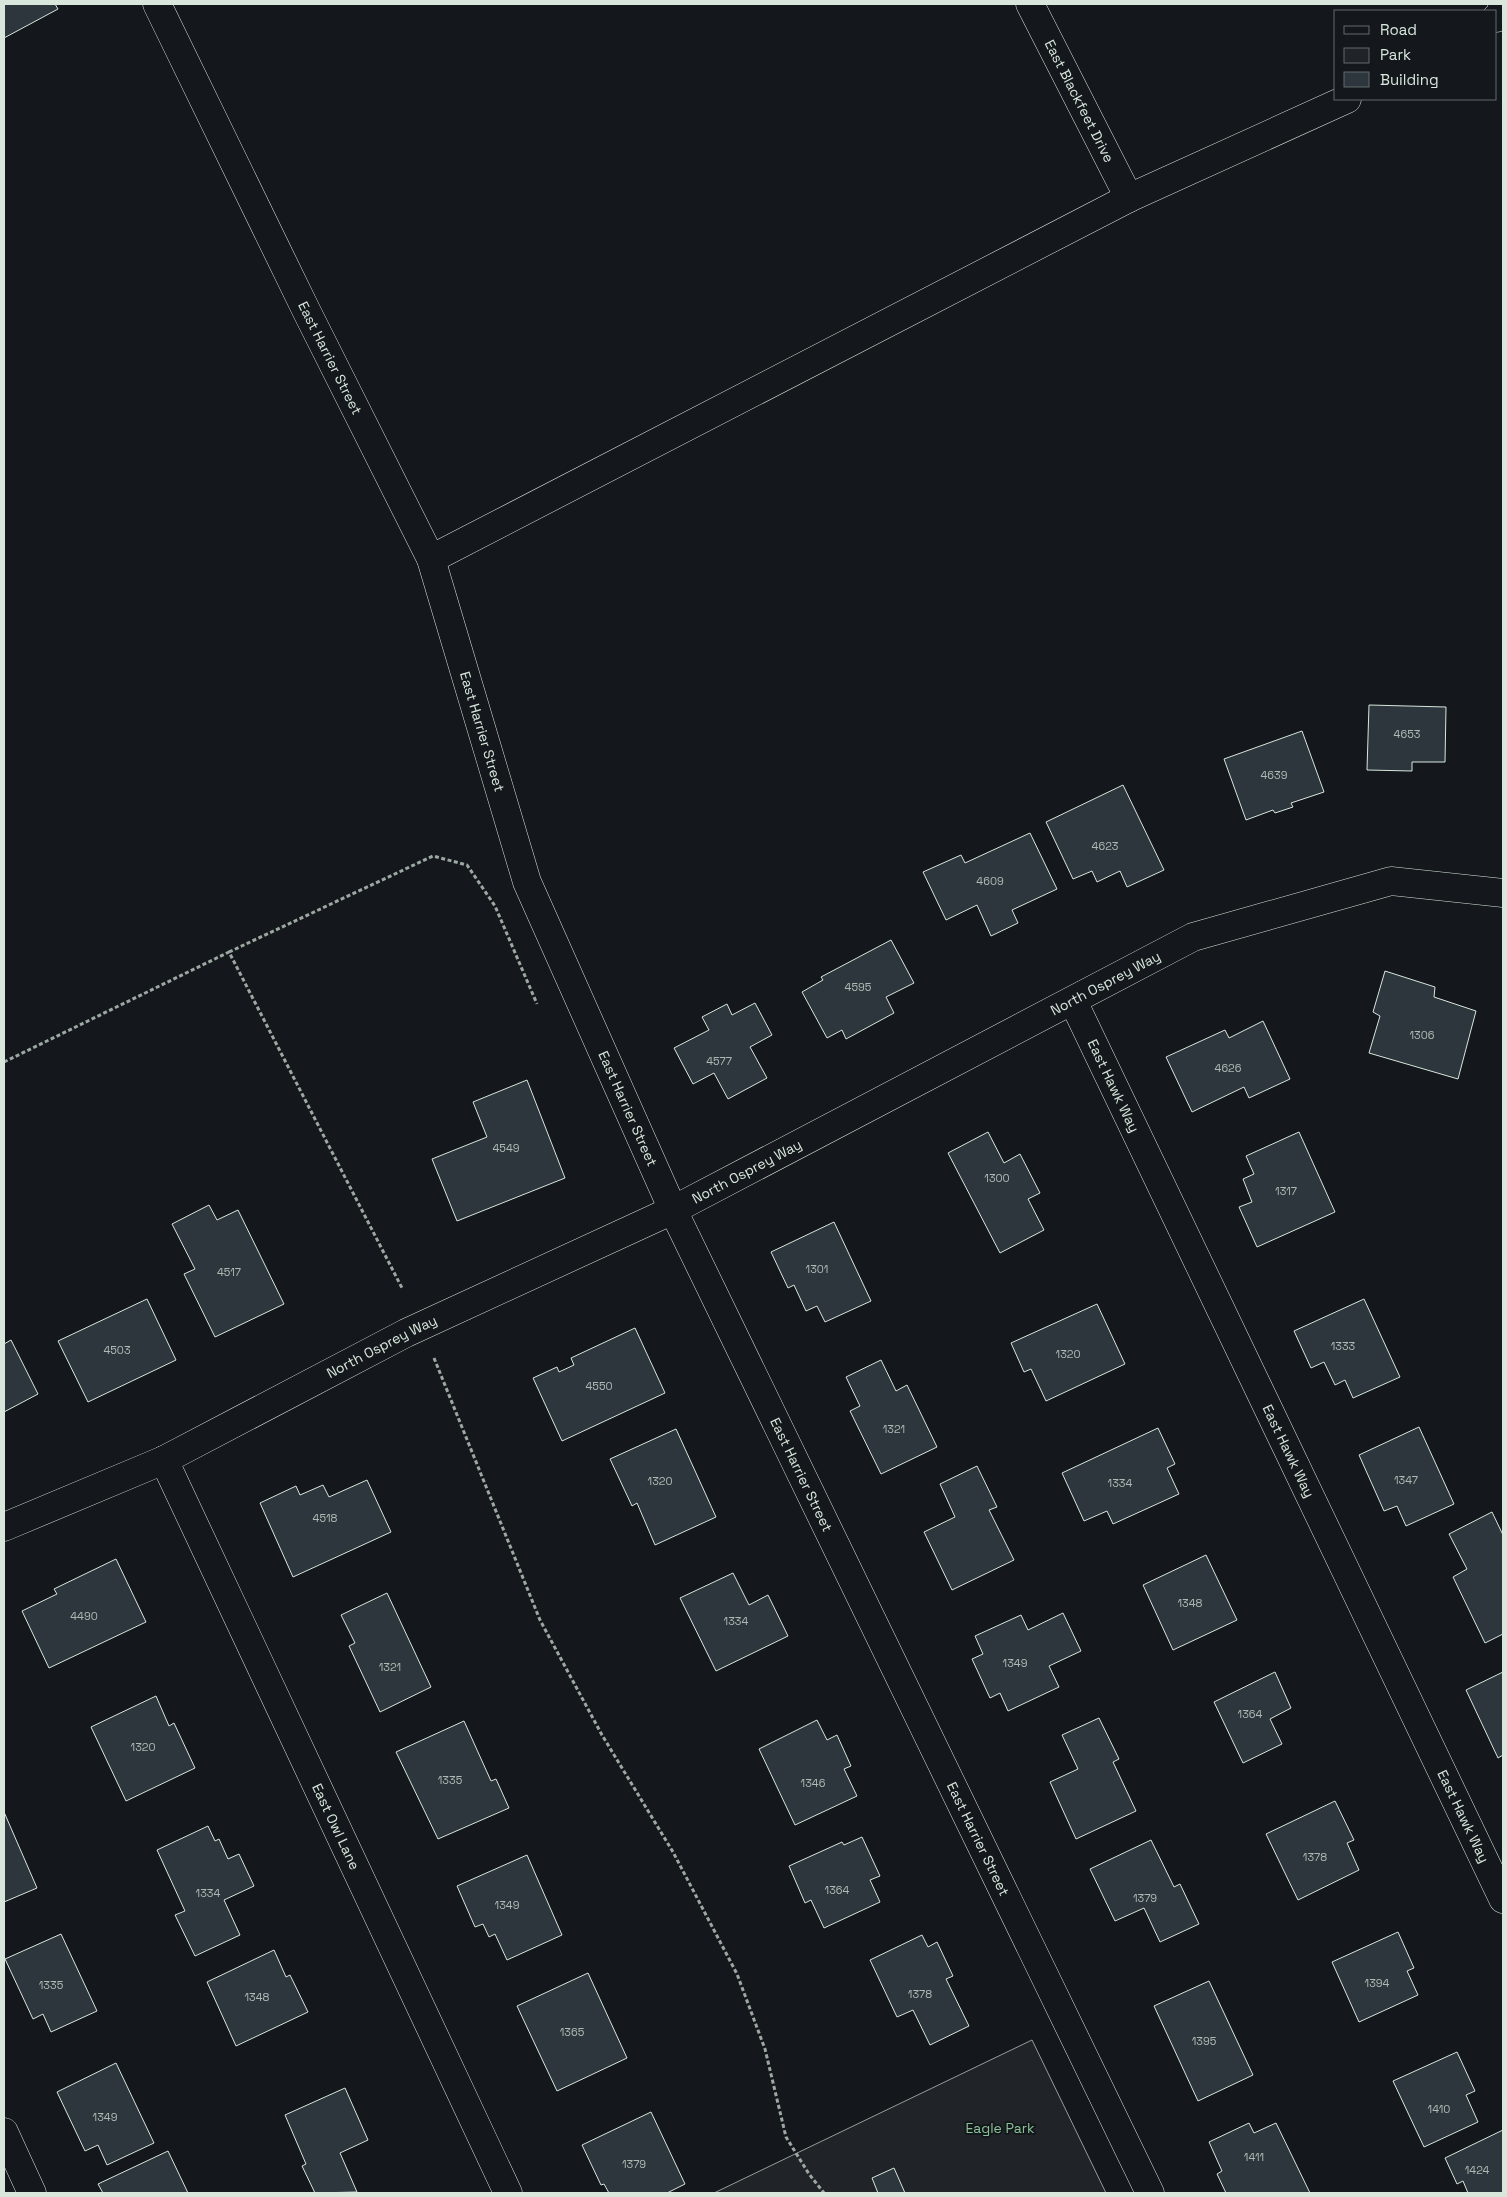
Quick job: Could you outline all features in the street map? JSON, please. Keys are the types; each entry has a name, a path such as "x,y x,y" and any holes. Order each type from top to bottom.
{"street":[{"name":"East Harrier Street","path":"157,4 431,559 527,882 673,1210 1150,2193"},
{"name":"East Blackfeet Drive","path":"1030,4 1129,198"},
{"path":"1497,17 1502,12 1502,4"},
{"path":"431,559 1129,198 1346,100"},
{"name":"North Osprey Way","path":"4,1527 164,1460 406,1333 673,1210 1194,937 1390,881 1503,893"},
{"name":"East Hawk Way","path":"1073,1001 1503,1899"},
{"name":"East Owl Lane","path":"164,1460 508,2193"},
{"path":"4,2132 32,2193"}],"path":[{"path":"4,1062 433,856 467,865 495,906 537,1004"},
{"path":"230,952 402,1288"},
{"path":"434,1358 540,1620 602,1735 673,1852 737,1974 765,2049 786,2137 809,2174 824,2193"}],"green space":[{"name":"Eagle Park","path":"1032,2040 1106,2193 714,2193"}],"building":[{"path":"4,4 55,4 58,9 4,38"},
{"path":"1369,705 1446,707 1445,762 1412,762 1412,771 1367,770"},
{"path":"1302,731 1324,792 1291,803 1293,807 1275,813 1273,810 1246,820 1224,759"},
{"path":"1123,785 1164,870 1127,887 1120,871 1097,882 1092,871 1073,879 1046,822"},
{"path":"1030,833 1057,889 1012,910 1018,923 991,936 977,905 946,920 923,872 961,855 965,863"},
{"path":"891,940 914,983 886,997 894,1013 846,1039 842,1030 827,1038 802,992 823,980 821,977"},
{"path":"1385,971 1435,987 1434,997 1476,1011 1458,1079 1369,1053 1380,1016 1373,1012"},
{"path":"755,1003 772,1035 750,1047 767,1078 728,1099 714,1073 693,1084 674,1048 709,1030 702,1017 727,1004 732,1015"},
{"path":"1263,1021 1290,1079 1249,1098 1244,1087 1192,1112 1166,1057 1225,1030 1229,1038"},
{"path":"527,1080 565,1178 457,1221 432,1159 487,1137 473,1102"},
{"path":"988,1132 1004,1163 1020,1154 1040,1193 1028,1199 1044,1230 1000,1253 948,1153"},
{"path":"1299,1132 1335,1212 1257,1247 1239,1207 1252,1202 1243,1179 1254,1174 1246,1156"},
{"path":"209,1205 217,1220 238,1210 284,1304 215,1337 184,1274 195,1269 172,1224"},
{"path":"834,1222 871,1301 825,1322 817,1306 806,1311 794,1285 788,1288 771,1252"},
{"path":"147,1299 176,1360 88,1402 58,1341"},
{"path":"1364,1299 1400,1377 1353,1398 1345,1380 1335,1385 1324,1362 1311,1368 1294,1331"},
{"path":"1097,1304 1125,1364 1046,1401 1031,1369 1024,1372 1011,1343"},
{"path":"635,1328 665,1393 562,1441 533,1378 557,1367 559,1372 574,1365 571,1358"},
{"path":"11,1340 38,1394 4,1412 4,1344"},
{"path":"881,1360 896,1391 907,1385 937,1447 881,1474 850,1411 860,1406 846,1377"},
{"path":"1419,1427 1454,1504 1406,1526 1397,1506 1384,1511 1359,1455"},
{"path":"1158,1428 1175,1464 1167,1468 1179,1494 1113,1524 1107,1511 1084,1521 1062,1473"},
{"path":"676,1429 716,1517 655,1545 637,1503 632,1506 610,1459"},
{"path":"977,1466 997,1507 989,1510 1014,1560 952,1590 924,1532 955,1517 940,1484"},
{"path":"367,1480 391,1532 293,1577 260,1503 296,1486 300,1495 323,1485 329,1497"},
{"path":"1492,1512 1503,1535 1503,1634 1485,1643 1453,1577 1467,1569 1449,1534"},
{"path":"1206,1555 1237,1620 1173,1650 1143,1585"},
{"path":"116,1559 146,1622 49,1668 22,1611 57,1594 54,1589"},
{"path":"733,1573 749,1605 768,1595 788,1636 716,1671 680,1598"},
{"path":"387,1593 431,1687 380,1712 349,1646 355,1643 341,1615"},
{"path":"1063,1613 1081,1651 1049,1666 1059,1687 1008,1711 1000,1693 990,1698 972,1659 983,1654 975,1636 1021,1615 1028,1630"},
{"path":"1275,1672 1291,1708 1270,1719 1282,1744 1243,1763 1214,1702"},
{"path":"1503,1672 1503,1755 1498,1758 1466,1690"},
{"path":"156,1696 169,1726 174,1723 195,1768 126,1801 91,1727"},
{"path":"1099,1718 1119,1759 1113,1762 1136,1811 1076,1839 1050,1782 1078,1769 1062,1735"},
{"path":"817,1720 827,1740 837,1735 851,1766 844,1769 857,1796 795,1825 759,1749"},
{"path":"464,1721 491,1781 496,1779 509,1808 438,1839 396,1752"},
{"path":"1335,1801 1354,1840 1347,1843 1359,1870 1298,1900 1266,1834"},
{"path":"4,1812 37,1888 4,1902"},
{"path":"208,1826 215,1841 219,1839 228,1859 239,1854 254,1886 224,1900 240,1935 195,1956 175,1915 185,1911 157,1850"},
{"path":"862,1837 880,1876 870,1880 880,1902 824,1928 811,1900 805,1903 789,1866 842,1842 844,1845"},
{"path":"1151,1840 1174,1887 1180,1884 1199,1924 1160,1942 1144,1908 1115,1921 1090,1869"},
{"path":"527,1855 562,1935 507,1960 495,1934 489,1937 483,1924 475,1927 457,1886"},
{"path":"1398,1932 1414,1968 1407,1971 1418,1995 1359,2022 1332,1962"},
{"path":"61,1934 97,2011 51,2032 43,2014 33,2019 5,1959"},
{"path":"922,1935 928,1947 937,1942 953,1976 946,1979 969,2026 930,2045 913,2010 897,2017 870,1960"},
{"path":"274,1950 286,1977 290,1975 308,2012 236,2046 207,1982"},
{"path":"588,1973 627,2058 557,2091 517,2006"},
{"path":"1209,1981 1253,2075 1198,2101 1154,2006"},
{"path":"1457,2052 1475,2091 1466,2095 1478,2122 1424,2147 1393,2081"},
{"path":"116,2063 154,2143 107,2165 98,2145 85,2151 57,2092"},
{"path":"345,2088 368,2140 340,2153 357,2192 315,2193 302,2166 306,2164 285,2115"},
{"path":"651,2112 685,2184 667,2193 609,2193 604,2184 601,2185 582,2145"},
{"path":"1249,2123 1254,2133 1276,2123 1310,2193 1226,2193 1217,2174 1222,2171 1209,2142"},
{"path":"1503,2130 1503,2193 1468,2193 1463,2181 1457,2184 1445,2158"},
{"path":"168,2151 188,2193 103,2193 98,2184"},
{"path":"894,2168 905,2193 878,2193 872,2178"}]}
